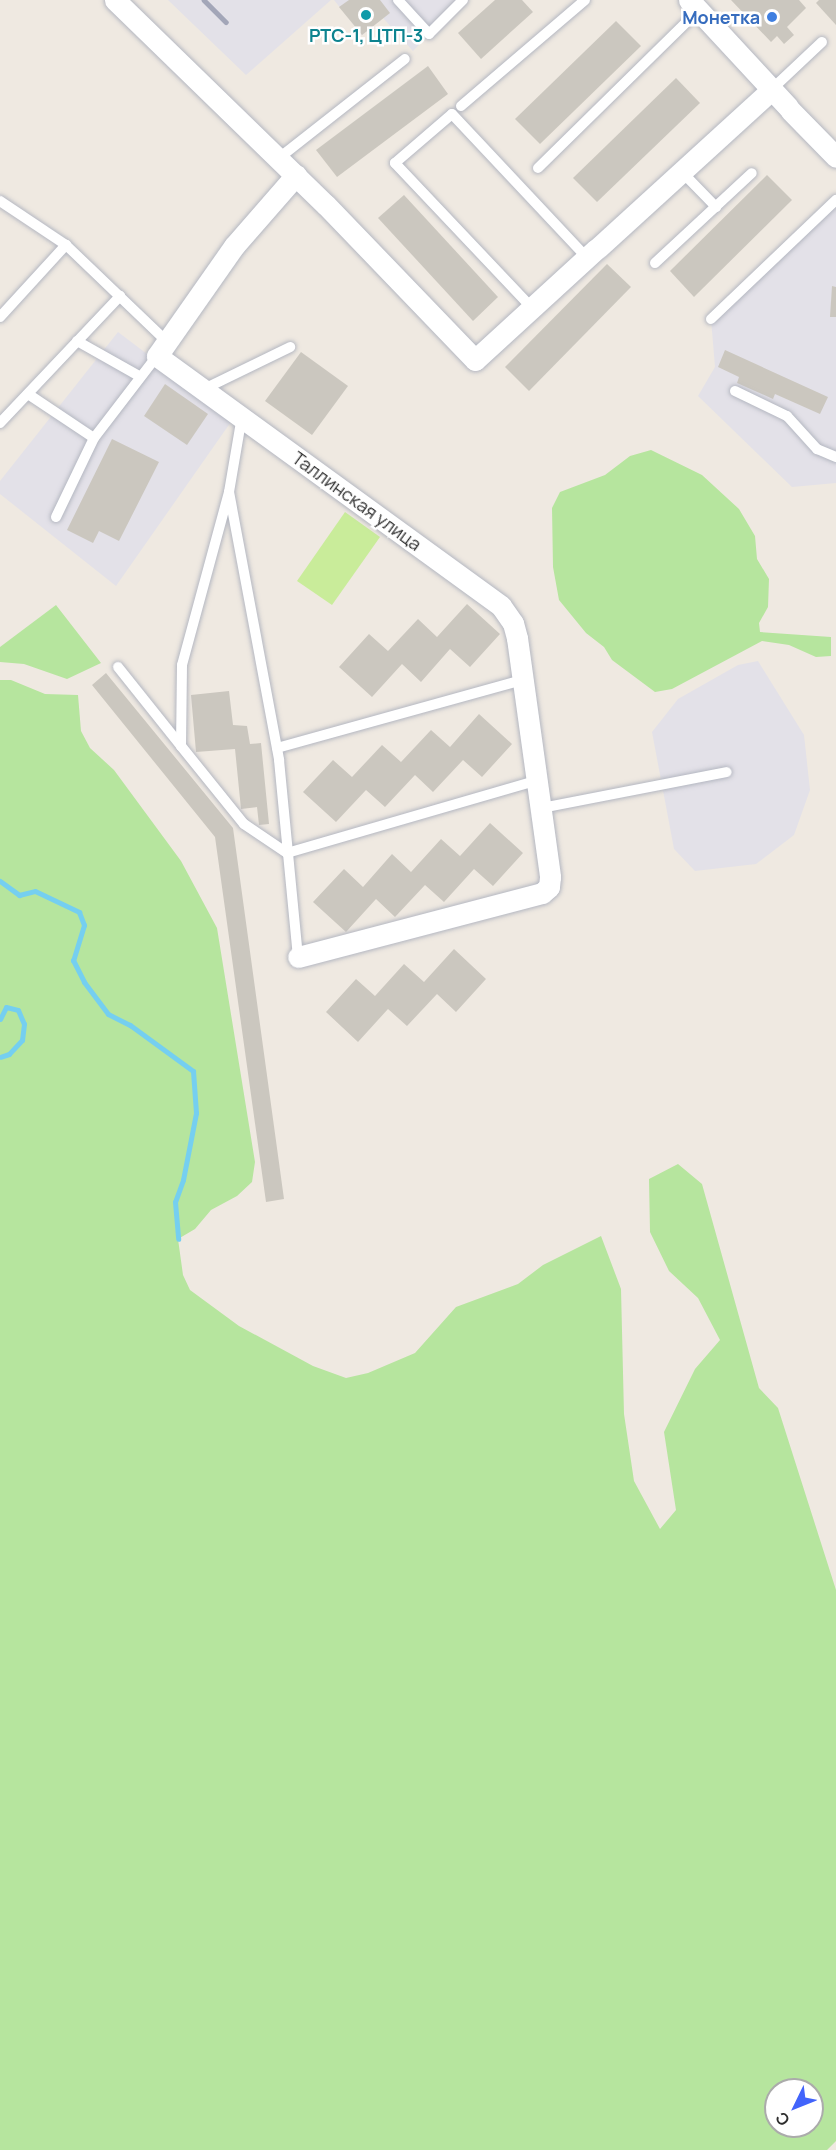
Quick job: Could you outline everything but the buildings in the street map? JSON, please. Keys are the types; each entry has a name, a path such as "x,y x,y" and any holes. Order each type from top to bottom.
{"street":[{"path":"115,0 279,158 476,360 771,90"},
{"path":"694,5 836,157"},
{"path":"162,349 234,246 296,175"},
{"name":"Таллинская улица","path":"162,349 204,389 501,606 513,623 542,808 550,877 549,887 542,894 298,957"}],"lane":[{"path":"398,0 429,34 463,0"},
{"path":"533,309 395,163 585,0"},
{"path":"538,168 694,5"},
{"path":"771,90 822,42"},
{"path":"279,158 405,59"},
{"path":"457,109 594,252"},
{"path":"682,172 716,207"},
{"path":"656,263 752,173"},
{"path":"711,319 836,200"},
{"path":"0,201 66,245 120,296 162,349 139,376 94,438 56,517"},
{"path":"0,317 66,245"},
{"path":"0,423 120,296"},
{"path":"77,341 139,376"},
{"path":"204,389 291,347"},
{"path":"735,391 788,416 817,449 836,457"},
{"path":"27,394 94,438"},
{"path":"181,746 182,665 229,492 242,416"},
{"path":"229,492 278,748 298,957"},
{"path":"118,667 244,824 287,853"},
{"path":"278,748 522,680"},
{"path":"542,808 727,772"},
{"path":"287,853 538,780"}],"shaded area":[{"path":"168,0 331,0 246,75"},
{"path":"334,0 463,0 413,51 383,18 362,35"},
{"path":"836,200 836,483 792,487 698,396 715,367 711,319"},
{"path":"118,332 233,419 116,586 0,494 0,481"},
{"path":"758,661 804,735 810,790 794,835 756,864 695,871 674,849 652,732 678,699 738,665"}],"green space":[{"path":"651,450 702,475 739,509 755,536 757,559 769,579 768,607 759,623 760,632 831,637 831,656 816,657 789,645 762,641 672,689 655,692 612,660 604,647 586,633 559,600 553,567 552,508 560,492 605,475 630,456"},
{"path":"345,512 380,537 332,605 297,581"},
{"path":"56,605 101,663 67,679 24,664 0,662 0,647"},
{"path":"0,680 11,680 45,694 78,695 81,731 90,748 114,770 181,861 217,928 255,1162 252,1182 237,1196 211,1210 195,1229 178,1239 183,1275 190,1290 239,1326 313,1366 346,1378 368,1373 415,1353 456,1307 518,1284 543,1265 601,1236 621,1289 624,1414 634,1481 660,1529 676,1510 664,1432 695,1369 720,1340 698,1298 669,1271 650,1232 649,1179 678,1164 702,1184 759,1388 778,1408 836,1590 836,2141 827,2150 0,2150"}],"waterway":[{"path":"0,881 19,895 35,891 79,912 84,925 73,960 84,982 108,1014 130,1025 193,1071 196,1113 183,1180 175,1202 178,1239"},
{"path":"0,1019 6,1007 18,1010 24,1024 22,1040 9,1054 0,1057"}],"railway":[{"path":"204,0 226,22"}],"place":[{"name":"РТС-1, ЦТП-3","path":"366,15"},
{"name":"Монетка","path":"772,17"}]}
